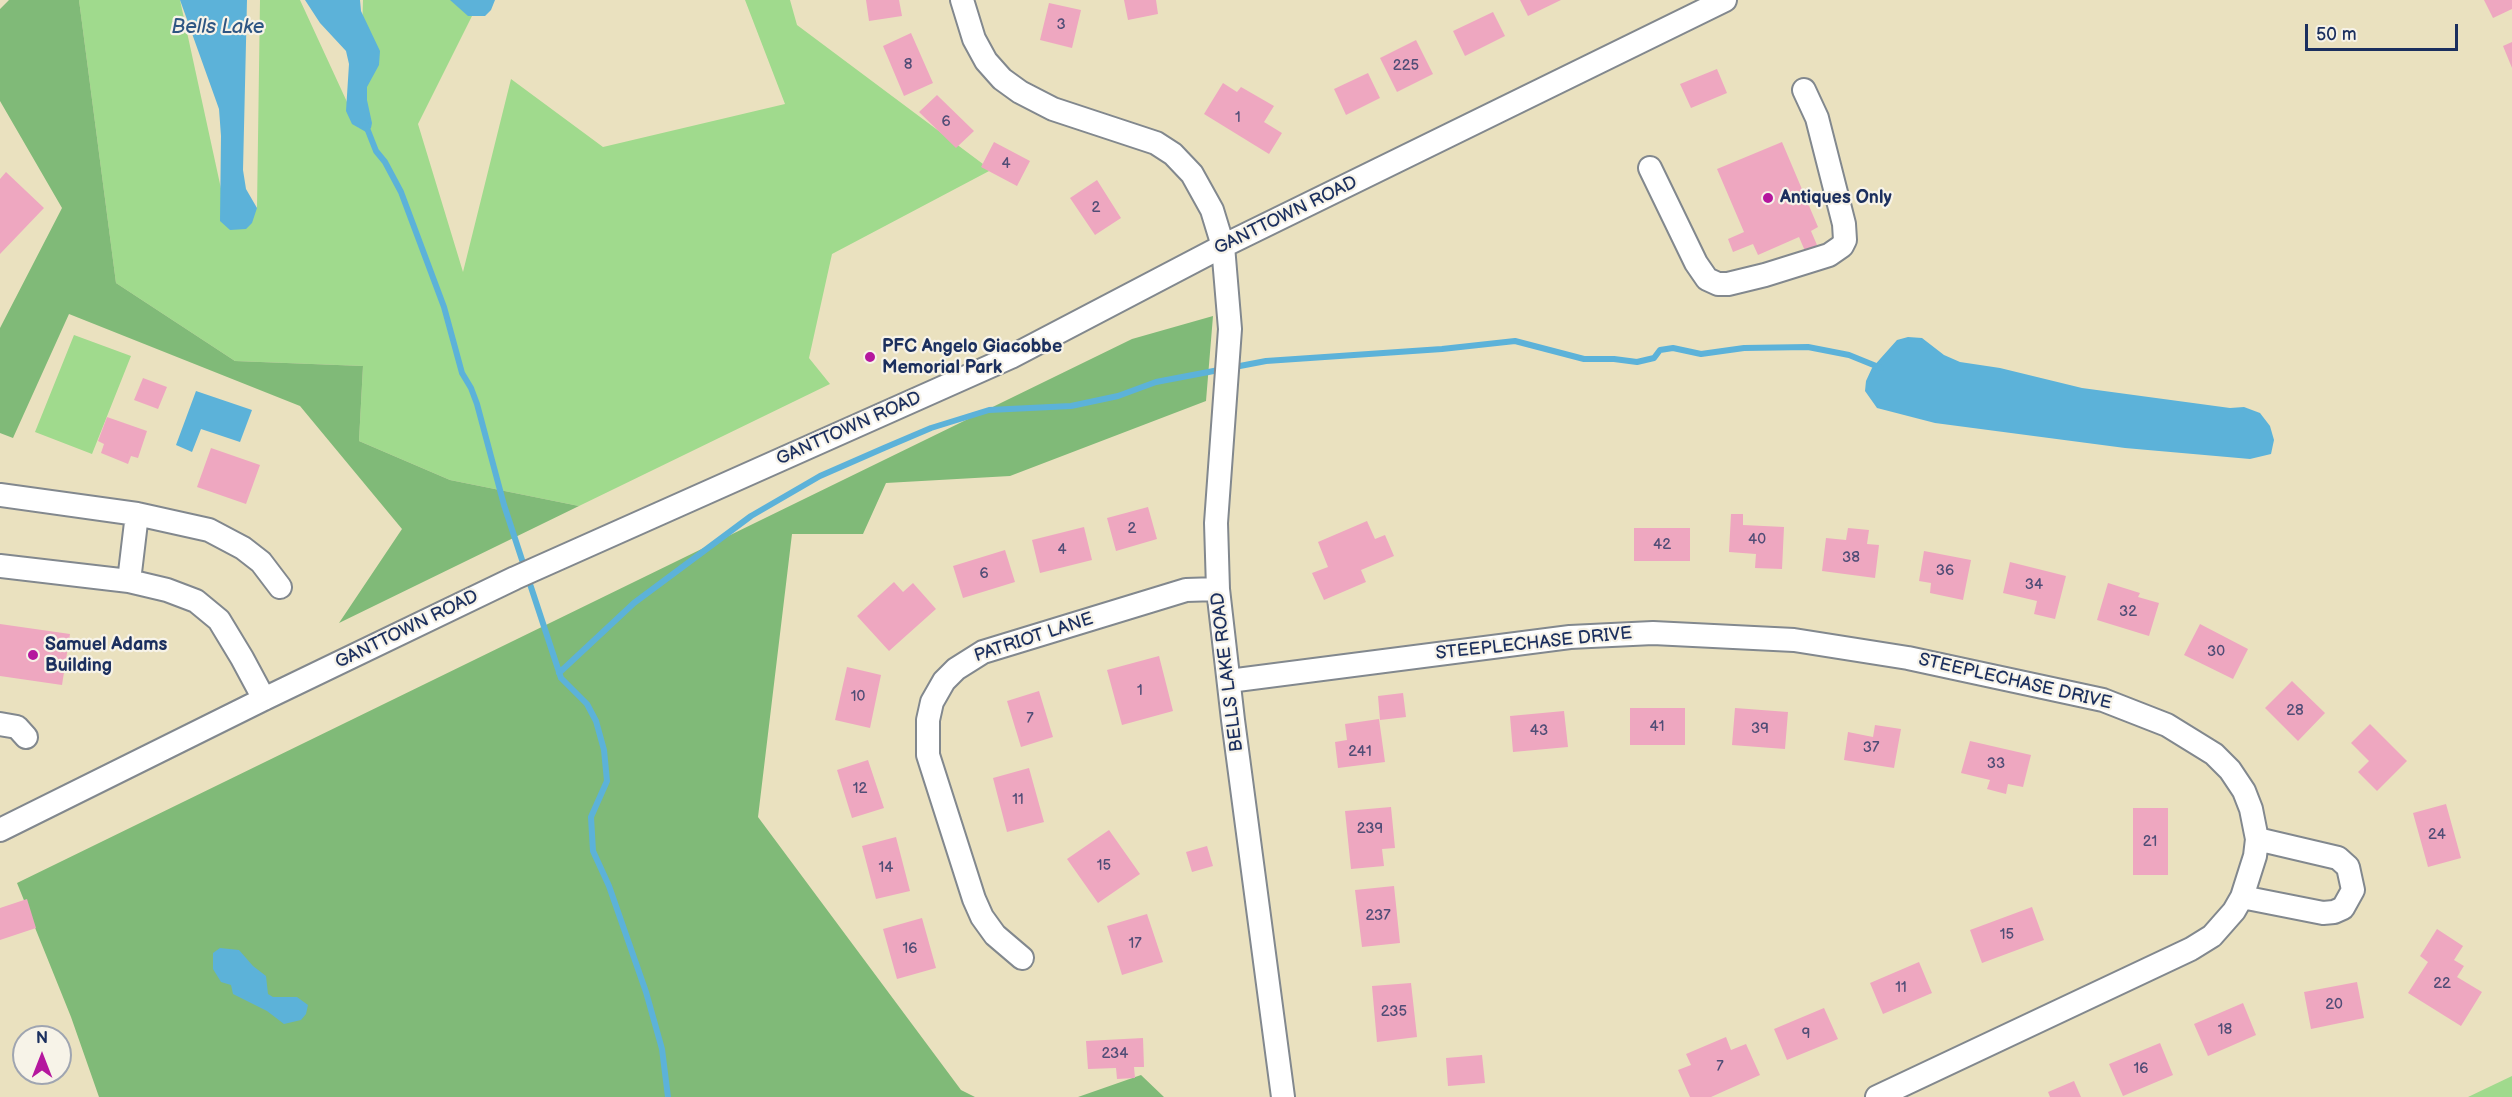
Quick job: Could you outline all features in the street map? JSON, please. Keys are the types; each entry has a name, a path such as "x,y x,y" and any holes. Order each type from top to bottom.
{"street":[{"name":"BELLS LAKE ROAD","path":"962,0 974,39 986,62 1002,79 1020,92 1053,109 1148,140 1173,154 1192,174 1212,210 1223,246 1229,296 1229,350 1216,523 1218,589 1283,1097"},
{"name":"GANTTOWN ROAD","path":"0,830 515,578 1011,357 1223,246 1725,0"},
{"path":"1650,168 1696,263 1707,279 1718,284 1745,280 1829,255 1842,246 1845,240 1844,224 1817,118 1804,90"},
{"path":"0,495 137,514 209,530 243,548 261,562 280,586"},
{"path":"129,581 137,514"},
{"path":"0,566 129,581 166,590 196,601 219,620 264,699"},
{"name":"PATRIOT LANE","path":"1022,958 995,934 982,917 974,899 932,773 927,737 932,702 944,681 956,669 983,652 1186,590 1218,589"},
{"name":"STEEPLECHASE DRIVE","path":"1229,681 1496,645 1614,634 1750,637 1839,646 1908,658 2063,690 2122,706 2167,725 2214,754 2230,770 2244,791 2257,839 2251,875 2242,897 2219,928 2191,950 1877,1097"},
{"path":"0,724 17,727 26,737"},
{"path":"2242,897 2323,913 2343,908 2353,890 2348,867 2338,858 2257,839"}],"green space":[{"path":"9,0 79,0 116,283 235,361 363,366 359,441 450,480 579,506 339,623 402,529 300,406 69,314 13,438 0,433 0,328 62,208 0,101 0,9"},
{"path":"79,0 180,0 230,230 257,208 260,0 300,0 359,128 363,0 464,0 472,16 418,124 463,272 511,79 603,147 785,104 745,0 790,0 797,25 991,170 832,254 809,358 830,384 579,506 450,480 359,441 363,366 235,361 116,283"},
{"path":"1213,316 1206,401 1010,476 886,483 863,534 792,534 758,817 961,1090 975,1097 99,1097 71,1017 17,883 1132,339"},
{"path":"74,335 131,356 92,454 35,432"},
{"path":"1141,1075 1164,1097 1078,1097"},
{"path":"2512,1076 2512,1097 2468,1097"}],"water":[{"name":"Bells Lake","path":"180,0 247,0 243,170 246,189 257,208 252,223 246,229 230,230 220,221 219,109"},
{"name":"Bells Lake","path":"305,0 360,0 361,11 380,51 379,65 367,87 372,123 371,128 366,132 352,124 346,111 349,64 346,51 320,23"},
{"path":"450,0 495,0 491,10 485,16 468,16"},
{"path":"1908,337 1922,338 1944,355 1960,362 2000,368 2082,388 2230,408 2244,407 2260,413 2270,426 2274,440 2271,454 2250,459 2125,448 1935,423 1877,408 1865,391 1866,381 1872,368 1897,340"},
{"path":"196,391 252,410 240,442 201,429 192,452 176,445"},
{"path":"220,948 239,950 253,966 266,976 268,994 273,997 297,997 308,1005 306,1014 301,1020 284,1024 267,1011 233,994 231,985 221,982 213,969 213,953"}],"building":[{"path":"866,0 899,0 902,16 869,21"},
{"path":"1124,0 1156,0 1158,14 1128,20"},
{"path":"1520,0 1561,0 1528,16"},
{"path":"2484,0 2512,0 2512,9 2493,18"},
{"path":"1049,3 1081,10 1072,48 1040,40"},
{"path":"1493,12 1505,36 1465,56 1453,31"},
{"path":"911,33 933,83 904,96 883,46"},
{"path":"1416,40 1433,74 1397,92 1380,58"},
{"path":"2512,42 2512,68 2503,46"},
{"path":"1717,69 1727,93 1691,108 1680,84"},
{"path":"1368,73 1380,98 1346,115 1334,89"},
{"path":"1223,83 1237,92 1241,87 1274,106 1264,122 1282,133 1269,154 1204,114"},
{"path":"937,95 974,131 956,148 919,112"},
{"path":"994,142 1030,161 1017,186 981,167"},
{"name":"Antiques Only","path":"1782,142 1818,227 1811,231 1817,245 1805,251 1799,237 1758,255 1753,244 1733,252 1728,239 1744,232 1717,169"},
{"path":"6,172 44,208 0,254 0,179"},
{"path":"1097,180 1121,218 1095,235 1070,198"},
{"path":"143,378 167,387 158,409 134,400"},
{"path":"107,417 147,431 138,458 131,456 128,464 101,453 104,444 98,441"},
{"path":"211,448 260,465 246,504 197,487"},
{"path":"1148,507 1157,539 1116,551 1107,518"},
{"path":"1731,514 1743,514 1743,525 1784,527 1782,569 1755,568 1756,554 1729,552"},
{"path":"1367,521 1375,539 1385,535 1394,556 1361,570 1366,582 1324,600 1312,573 1328,567 1318,542"},
{"path":"1084,527 1092,560 1040,573 1032,540"},
{"path":"1634,528 1690,528 1690,561 1634,561"},
{"path":"1848,528 1869,530 1867,544 1879,545 1875,578 1822,571 1826,538 1846,540"},
{"path":"1005,550 1015,582 963,598 953,566"},
{"path":"1924,551 1971,560 1963,600 1930,593 1931,583 1919,581"},
{"path":"2010,562 2066,576 2055,619 2034,614 2037,601 2003,593"},
{"path":"894,582 903,592 913,583 936,609 889,651 857,616"},
{"path":"2108,583 2140,593 2138,597 2159,603 2149,636 2097,620"},
{"name":"Samuel Adams Building","path":"0,624 70,634 62,685 0,676"},
{"path":"2200,624 2248,649 2233,679 2184,655"},
{"path":"1159,656 1173,711 1122,725 1107,670"},
{"path":"847,667 881,675 870,728 835,720"},
{"path":"2292,681 2325,713 2298,741 2265,708"},
{"path":"1039,691 1053,737 1021,747 1007,701"},
{"path":"1403,693 1406,717 1380,720 1378,696"},
{"path":"1630,708 1685,708 1685,745 1630,745"},
{"path":"1735,708 1788,712 1785,749 1732,745"},
{"path":"1564,711 1568,747 1513,752 1510,716"},
{"path":"1379,719 1385,762 1338,768 1335,742 1347,740 1345,724"},
{"path":"2370,724 2407,761 2377,791 2358,772 2369,761 2351,743"},
{"path":"1875,725 1901,729 1894,768 1844,760 1848,732 1873,737"},
{"path":"1970,741 2031,755 2023,787 2008,784 2006,794 1987,789 1990,780 1961,773"},
{"path":"868,760 884,808 852,818 837,770"},
{"path":"1029,768 1044,822 1007,832 993,778"},
{"path":"2446,804 2461,858 2428,867 2413,813"},
{"path":"1391,807 1395,848 1382,849 1384,866 1351,869 1345,811"},
{"path":"2133,808 2168,808 2168,875 2133,875"},
{"path":"1109,830 1140,874 1098,903 1067,859"},
{"path":"896,837 910,891 876,899 862,846"},
{"path":"1207,846 1213,866 1192,872 1186,852"},
{"path":"1394,886 1400,943 1362,947 1355,890"},
{"path":"27,899 36,928 0,940 0,908"},
{"path":"2032,907 2044,940 1982,963 1970,930"},
{"path":"1147,914 1163,962 1122,975 1107,926"},
{"path":"922,918 936,968 897,979 883,929"},
{"path":"2437,929 2463,946 2454,960 2464,966 2457,977 2482,992 2461,1026 2408,993 2428,962 2420,956"},
{"path":"1919,962 1932,993 1883,1014 1870,983"},
{"path":"2357,982 2364,1018 2311,1029 2304,992"},
{"path":"1411,983 1417,1037 1377,1042 1372,986"},
{"path":"2243,1003 2256,1035 2208,1056 2194,1024"},
{"path":"1824,1008 1838,1039 1787,1060 1774,1029"},
{"path":"1726,1037 1731,1050 1746,1044 1760,1075 1711,1097 1690,1097 1678,1070 1691,1065 1686,1054"},
{"path":"1143,1038 1144,1067 1134,1067 1135,1078 1117,1079 1116,1068 1088,1069 1086,1041"},
{"path":"2160,1043 2173,1075 2123,1096 2109,1064"},
{"path":"1482,1055 1485,1083 1448,1086 1446,1058"},
{"path":"2074,1081 2081,1097 2050,1097 2048,1092"}],"waterway":[{"path":"365,123 376,151 385,162 401,192 444,307 462,373 477,404 504,505 525,569"},
{"path":"559,673 634,603 751,516 820,476 931,428 989,410 1071,406 1118,396 1156,382 1266,361 1442,349 1515,341 1584,359 1637,362 1654,358 1660,350 1673,348 1701,354 1744,348 1808,347 1849,355 1881,368"},
{"path":"528,578 561,678 587,704 596,721 604,750 607,781 591,817 593,851 609,886 646,992 662,1049 668,1097"}],"place":[{"name":"Antiques Only","path":"1768,198"},
{"name":"PFC Angelo Giacobbe Memorial Park","path":"870,357"},
{"name":"Samuel Adams Building","path":"33,655"}]}
